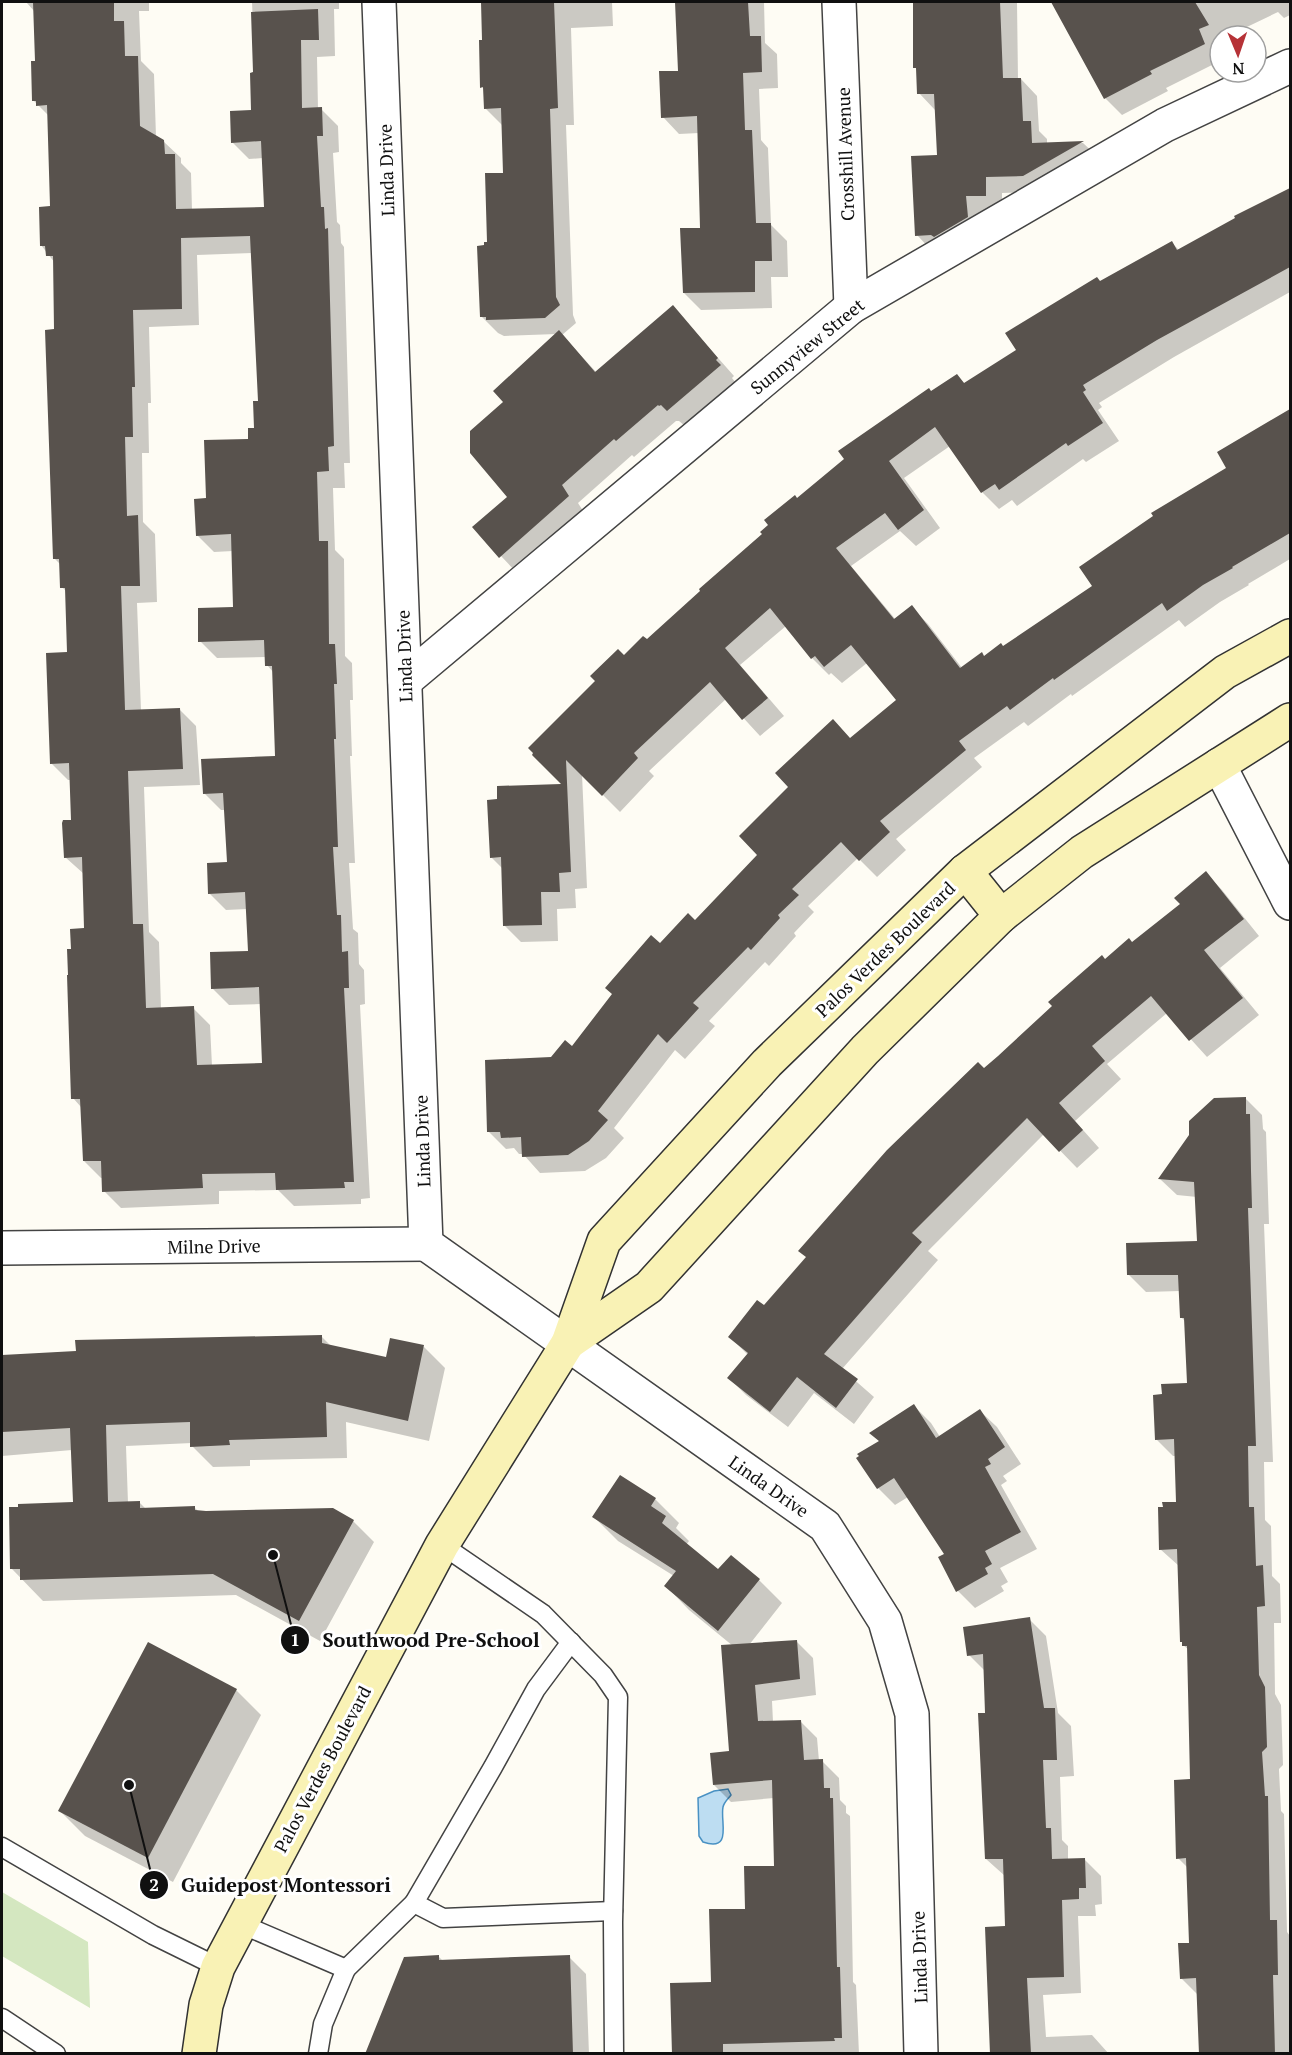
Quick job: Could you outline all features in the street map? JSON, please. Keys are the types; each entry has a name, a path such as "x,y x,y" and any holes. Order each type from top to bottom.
{"main road":[{"name":"Palos Verdes Boulevard","path":"200,2054 207,2005 218,1968 442,1545 568,1343 604,1241 767,1063 966,871 1225,672 1290,636"},
{"name":"Palos Verdes Boulevard","path":"568,1343 649,1287 865,1050 1001,916 1082,852 1290,720"},
{"path":"966,871 1001,916"}],"street":[{"name":"Linda Drive","path":"379,2 426,1244 825,1526 885,1621 912,1714 921,2054"},
{"name":"Crosshill Avenue","path":"839,2 851,307"},
{"name":"Sunnyview Street","path":"405,681 851,307 1165,125 1290,66"},
{"path":"1219,765 1290,903"},
{"name":"Milne Drive","path":"2,1248 426,1244"}],"lane":[{"path":"442,1545 543,1614 603,1675 618,1697 613,1911 614,2054"},
{"path":"318,2054 323,2024 346,1969 414,1903 494,1767 536,1689 571,1642"},
{"path":"2,1847 153,1935 218,1968"},
{"path":"414,1903 443,1918 613,1911"},
{"path":"240,1924 346,1969"},
{"path":"2,2018 56,2054"}],"green space":[{"path":"2,1892 88,1942 90,2008 2,1956"}],"water":[{"path":"728,1789 731,1795 723,1807 722,1839 712,1844 703,1842 699,1836 698,1798 714,1791"}],"building":[{"path":"33,2 114,2 114,21 124,21 125,56 138,56 140,126 164,140 165,154 175,154 176,209 264,207 261,141 231,143 230,111 251,110 250,73 253,72 251,12 318,9 319,40 301,40 302,108 322,107 323,136 317,136 321,207 324,207 325,229 328,228 334,446 328,447 329,471 317,472 319,541 328,541 329,644 335,644 337,684 334,684 336,739 334,739 338,847 333,847 337,915 341,915 342,952 348,951 349,988 344,988 354,1182 344,1182 345,1188 276,1190 275,1173 202,1174 203,1188 102,1192 101,1161 83,1161 80,1099 71,1099 67,975 67,949 71,949 70,929 84,928 82,857 64,858 62,823 63,820 71,820 69,763 50,764 46,653 67,652 65,588 60,588 59,559 53,559 45,330 54,329 53,256 46,256 45,246 40,246 39,207 50,206 47,105 36,106 36,101 32,101 31,61 35,61","holes":["250,236 258,401 253,401 254,428 248,428 248,439 204,440 206,498 194,499 196,536 231,534 233,607 198,608 198,642 264,640 265,666 272,666 275,756 201,759 203,794 223,793 227,862 207,863 208,894 245,892 248,951 210,952 211,989 259,987 262,1063 197,1065 194,1006 146,1008 143,924 133,924 128,771 183,769 180,708 125,710 121,586 140,586 138,515 127,516 125,437 133,437 132,387 135,387 133,310 182,309 181,238"]},
{"path":"481,2 554,2 558,108 550,109 556,297 560,305 545,318 486,320 486,317 480,317 477,246 487,242 485,173 503,173 501,108 484,109 483,87 480,88"},
{"path":"675,2 748,2 750,36 761,36 762,72 743,73 745,130 752,130 756,223 771,223 772,261 755,261 755,292 683,293 680,228 700,228 697,116 661,118 659,71 678,71"},
{"path":"913,2 1000,2 1003,78 1021,78 1023,121 1031,121 1032,143 1084,141 1023,176 986,177 986,196 966,196 968,217 934,237 931,235 915,236 911,156 937,155 934,94 917,94 916,68 913,68"},
{"path":"1051,2 1195,2 1208,24 1199,29 1205,44 1150,71 1152,74 1104,99"},
{"path":"1290,188 1290,267 1157,340 1083,385 1086,390 1083,392 1103,423 1068,446 1066,443 999,490 995,484 981,493 935,427 889,461 924,510 898,530 885,513 836,548 894,619 912,605 960,668 982,652 984,656 1001,643 1003,646 1092,586 1079,567 1153,516 1151,513 1226,468 1217,452 1290,409 1290,533 1203,585 1167,611 1162,603 1010,710 1007,706 959,741 966,750 880,821 890,832 859,861 841,842 792,889 799,895 778,915 780,918 751,950 748,947 693,1003 699,1008 667,1043 658,1034 598,1111 608,1120 589,1141 568,1155 522,1157 521,1137 501,1138 500,1132 487,1132 485,1060 551,1057 565,1040 572,1046 612,994 605,988 651,935 660,943 688,913 695,920 757,855 739,836 788,787 775,773 833,719 850,738 896,700 851,645 824,667 815,656 811,659 770,608 725,648 768,698 742,720 710,682 634,753 638,758 602,796 566,760 571,872 559,873 560,892 541,892 542,925 503,926 501,857 490,858 487,800 497,799 497,786 561,784 528,748 595,681 590,676 618,649 624,655 643,636 647,639 700,591 699,589 762,534 760,532 768,525 764,520 795,495 797,498 844,459 838,451 929,388 931,391 957,374 964,383 1016,350 1005,333 1097,277 1100,281 1172,241 1177,250 1235,218 1234,216"},
{"path":"673,305 718,358 716,360 721,365 667,411 658,405 616,441 614,439 562,485 569,496 499,558 472,527 507,497 470,453 470,431 503,402 493,391 559,330 595,372"},
{"path":"1206,871 1244,919 1204,950 1243,998 1189,1041 1151,996 1092,1046 1105,1061 1059,1103 1083,1130 1059,1152 1027,1118 912,1233 922,1242 824,1354 858,1379 836,1408 797,1377 770,1412 727,1378 748,1353 728,1337 757,1300 764,1305 806,1257 798,1251 887,1150 978,1062 984,1068 998,1056 1052,1006 1048,1002 1102,955 1105,959 1129,938 1132,942 1180,904 1174,898"},
{"path":"1246,1097 1246,1114 1250,1114 1252,1208 1248,1208 1256,1446 1248,1446 1249,1507 1254,1507 1256,1566 1263,1565 1265,1606 1257,1607 1259,1675 1265,1687 1267,1747 1262,1752 1265,1796 1268,1796 1270,1920 1277,1920 1278,1975 1273,1975 1275,2054 1199,2054 1196,1978 1180,1979 1178,1943 1189,1943 1186,1858 1176,1859 1174,1780 1190,1779 1187,1646 1182,1646 1180,1642 1177,1549 1159,1550 1158,1507 1163,1507 1162,1502 1176,1502 1174,1439 1155,1440 1153,1395 1162,1394 1161,1384 1187,1383 1184,1318 1180,1318 1178,1275 1127,1275 1126,1243 1197,1241 1194,1182 1158,1179 1189,1135 1189,1121 1214,1098"},
{"path":"322,1335 322,1343 386,1357 390,1338 424,1345 408,1421 326,1402 327,1437 229,1440 230,1445 190,1447 190,1422 106,1425 108,1502 140,1501 140,1508 195,1506 195,1510 206,1511 333,1508 354,1520 299,1621 213,1574 20,1580 20,1569 10,1569 9,1507 18,1507 18,1504 73,1502 70,1428 2,1432 2,1355 76,1351 75,1340"},
{"path":"914,1404 936,1438 980,1409 1005,1447 988,1459 991,1464 985,1467 1021,1532 985,1551 992,1564 985,1568 988,1574 956,1592 938,1557 944,1554 894,1478 877,1489 856,1458 859,1456 857,1454 879,1441 869,1433"},
{"path":"620,1475 656,1498 651,1506 666,1516 662,1523 718,1569 731,1555 760,1579 718,1631 664,1586 676,1571 592,1517"},
{"path":"1030,1617 1044,1708 1055,1708 1057,1760 1043,1760 1046,1828 1051,1828 1052,1859 1085,1858 1086,1888 1079,1888 1079,1899 1062,1900 1064,1977 1027,1978 1031,2054 990,2054 985,1927 1005,1926 1003,1859 985,1859 978,1713 985,1713 983,1654 967,1656 963,1627"},
{"path":"797,1640 800,1679 755,1685 758,1721 801,1720 804,1760 823,1759 824,1788 830,1788 830,1798 833,1798 837,1967 840,1967 842,2038 834,2038 835,2041 723,2044 723,2054 672,2054 670,1983 711,1982 709,1909 745,1909 744,1866 774,1866 772,1780 713,1785 710,1753 729,1751 721,1645"},
{"path":"148,1642 237,1689 148,1858 58,1811"},
{"path":"439,1955 439,1960 570,1955 573,2054 365,2054 404,1957"}],"place":[{"name":"Southwood Pre-School","path":"273,1555"},
{"name":"Guidepost Montessori","path":"129,1785"}]}
